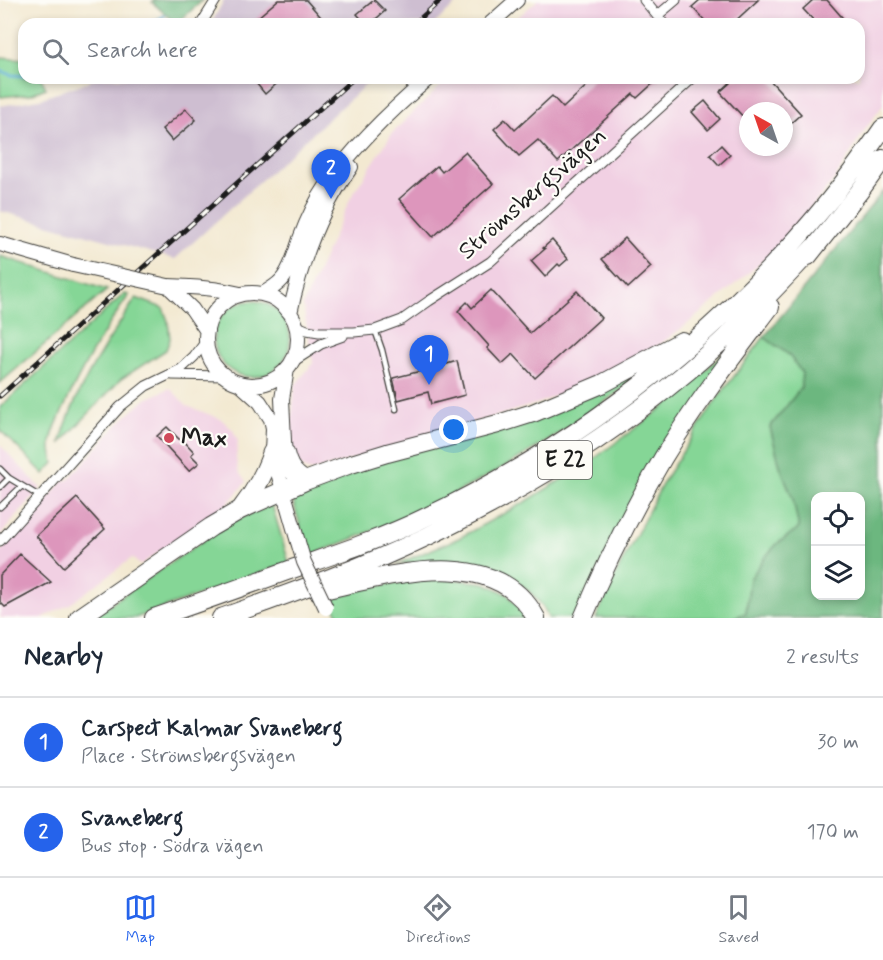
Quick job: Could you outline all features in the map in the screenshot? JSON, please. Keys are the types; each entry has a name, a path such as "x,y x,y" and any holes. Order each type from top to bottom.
{"highway":[{"name":"E 22","path":"154,618 361,545 421,520 532,461 589,423 668,363 756,283 800,236 844,183 883,128"},
{"name":"E 22","path":"221,618 366,563 427,537 487,507 599,439 680,378 768,296 814,247 883,159"},
{"path":"582,618 597,583 663,458 708,392 814,247"},
{"path":"79,618 211,527 240,510 348,465 533,413 638,366 715,322"},
{"path":"240,510 278,452 293,472 305,481"},
{"path":"269,601 405,573 465,571 494,579 508,587 521,597 536,618"}],"main road":[{"path":"497,18 517,0"},
{"path":"263,294 280,283 287,272 303,231 327,185 350,155 423,84"},
{"path":"278,452 282,399 289,366 297,344 293,319 301,271 326,208 346,174 386,119"},
{"path":"0,244 73,266 168,286 224,290 240,294"},
{"path":"168,286 198,302 208,330 211,361 225,376 239,383 260,402 271,418 284,490 298,542 304,562 328,613"},
{"path":"208,330 223,303 240,294 263,294 278,301 293,319"},
{"path":"239,383 257,385 268,382 289,366"}],"street":[{"path":"205,18 216,0"},
{"path":"644,0 659,18"},
{"path":"662,18 676,0"},
{"name":"Strömsbergsvägen","path":"293,319 307,330 320,332 375,330 402,320 490,262 686,84"},
{"path":"0,541 127,400 146,386 170,375 189,362 208,330"},
{"name":"Strömsbergsvägen","path":"289,366 321,344 354,332"},
{"path":"170,375 225,376"}],"lane":[{"path":"375,330 396,409"},
{"path":"0,469 9,478 39,496"},
{"path":"0,487 9,478"},
{"path":"0,507 22,486"}],"shaded area":[{"path":"224,0 461,0 441,18 214,18"},
{"path":"538,0 883,0 883,105 834,180 775,251 686,325 651,351 539,403 314,471 300,466 294,458 290,434 295,385 313,363 303,305 351,197 393,132 443,84 865,84 865,18 517,18"},
{"path":"81,84 366,84 175,259 0,211 0,106 40,99"},
{"path":"170,388 187,406 221,419 233,430 238,441 236,458 238,471 246,482 224,508 140,565 132,558 70,604 42,618 2,618 0,616 0,552 65,479 67,481 122,420 146,399"},
{"path":"0,445 41,488 0,535"}],"green space":[{"path":"154,0 203,0 183,18 169,18 152,2"},
{"path":"0,57 18,58 18,84 44,84 46,88 30,94 0,97"},
{"path":"883,191 883,618 732,618 746,613 750,579 765,557 777,544 799,528 793,499 780,466 770,427 801,388 802,373 789,355 764,337"},
{"path":"0,256 107,290 0,383"},
{"path":"124,294 129,295 85,365 57,423 51,447 54,463 44,474 0,430 0,407"},
{"path":"136,298 163,308 168,321 170,339 166,350 121,379 60,444 82,386"},
{"path":"252,301 266,304 279,312 287,325 290,339 287,353 279,366 266,374 252,377 238,374 225,366 217,353 214,339 217,325 225,312 238,304"},
{"path":"764,337 789,355 802,373 801,388 770,427 780,466 793,499 799,528 777,544 750,579 746,613 732,618 596,618 665,479 716,400"},
{"path":"728,350 575,618 548,618 539,602 522,585 500,573 477,565 453,562 397,564 459,538 527,501 591,461 665,406"},
{"path":"641,371 644,374 548,441 499,470 400,520 309,556 294,505 294,496 299,490"},
{"path":"272,505 289,563 135,618 90,618 232,521"},
{"path":"441,578 485,583 507,594 529,618 340,618 329,599 376,586"}],"building":[{"path":"278,0 306,0 322,18 257,18"},
{"path":"374,0 385,11 377,18 361,18 357,14"},
{"path":"700,0 758,0 738,18 702,18 692,7"},
{"path":"813,0 827,0 843,18 811,18 803,9"},
{"path":"257,84 276,84 265,94"},
{"path":"589,84 652,84 637,98 633,94 558,162 538,140 519,156 494,129 505,119 515,130 552,96 563,108"},
{"path":"729,84 774,84 790,102 739,102 739,112 720,92"},
{"path":"705,101 720,119 708,130 692,112"},
{"path":"793,105 801,114 793,121"},
{"path":"186,109 196,120 172,141 162,129"},
{"path":"721,145 730,155 719,165 710,155"},
{"path":"465,152 493,184 433,237 399,199 437,166 442,172"},
{"path":"625,238 651,267 628,288 602,259"},
{"path":"552,240 568,259 560,266 558,264 545,277 531,261"},
{"path":"491,290 530,333 577,291 601,318 535,378 513,354 502,364 458,311 467,302 472,308"},
{"path":"444,353 447,364 457,361 465,395 431,404 428,392 398,400 393,378 433,368 430,357"},
{"path":"167,427 194,452 191,455 199,463 189,471 157,436"},
{"path":"77,498 105,529 64,567 36,536"},
{"path":"20,554 51,582 5,607 0,602 0,575"}],"waterway":[{"path":"160,18 164,16"},
{"path":"0,71 18,76"}],"railway":[{"path":"421,18 441,0"},
{"path":"0,396 347,84"}],"place":[{"name":"Svaneberg","path":"331,199"},
{"name":"Carspect Kalmar Svaneberg","path":"429,385"},
{"name":"Max","path":"169,438"}]}
